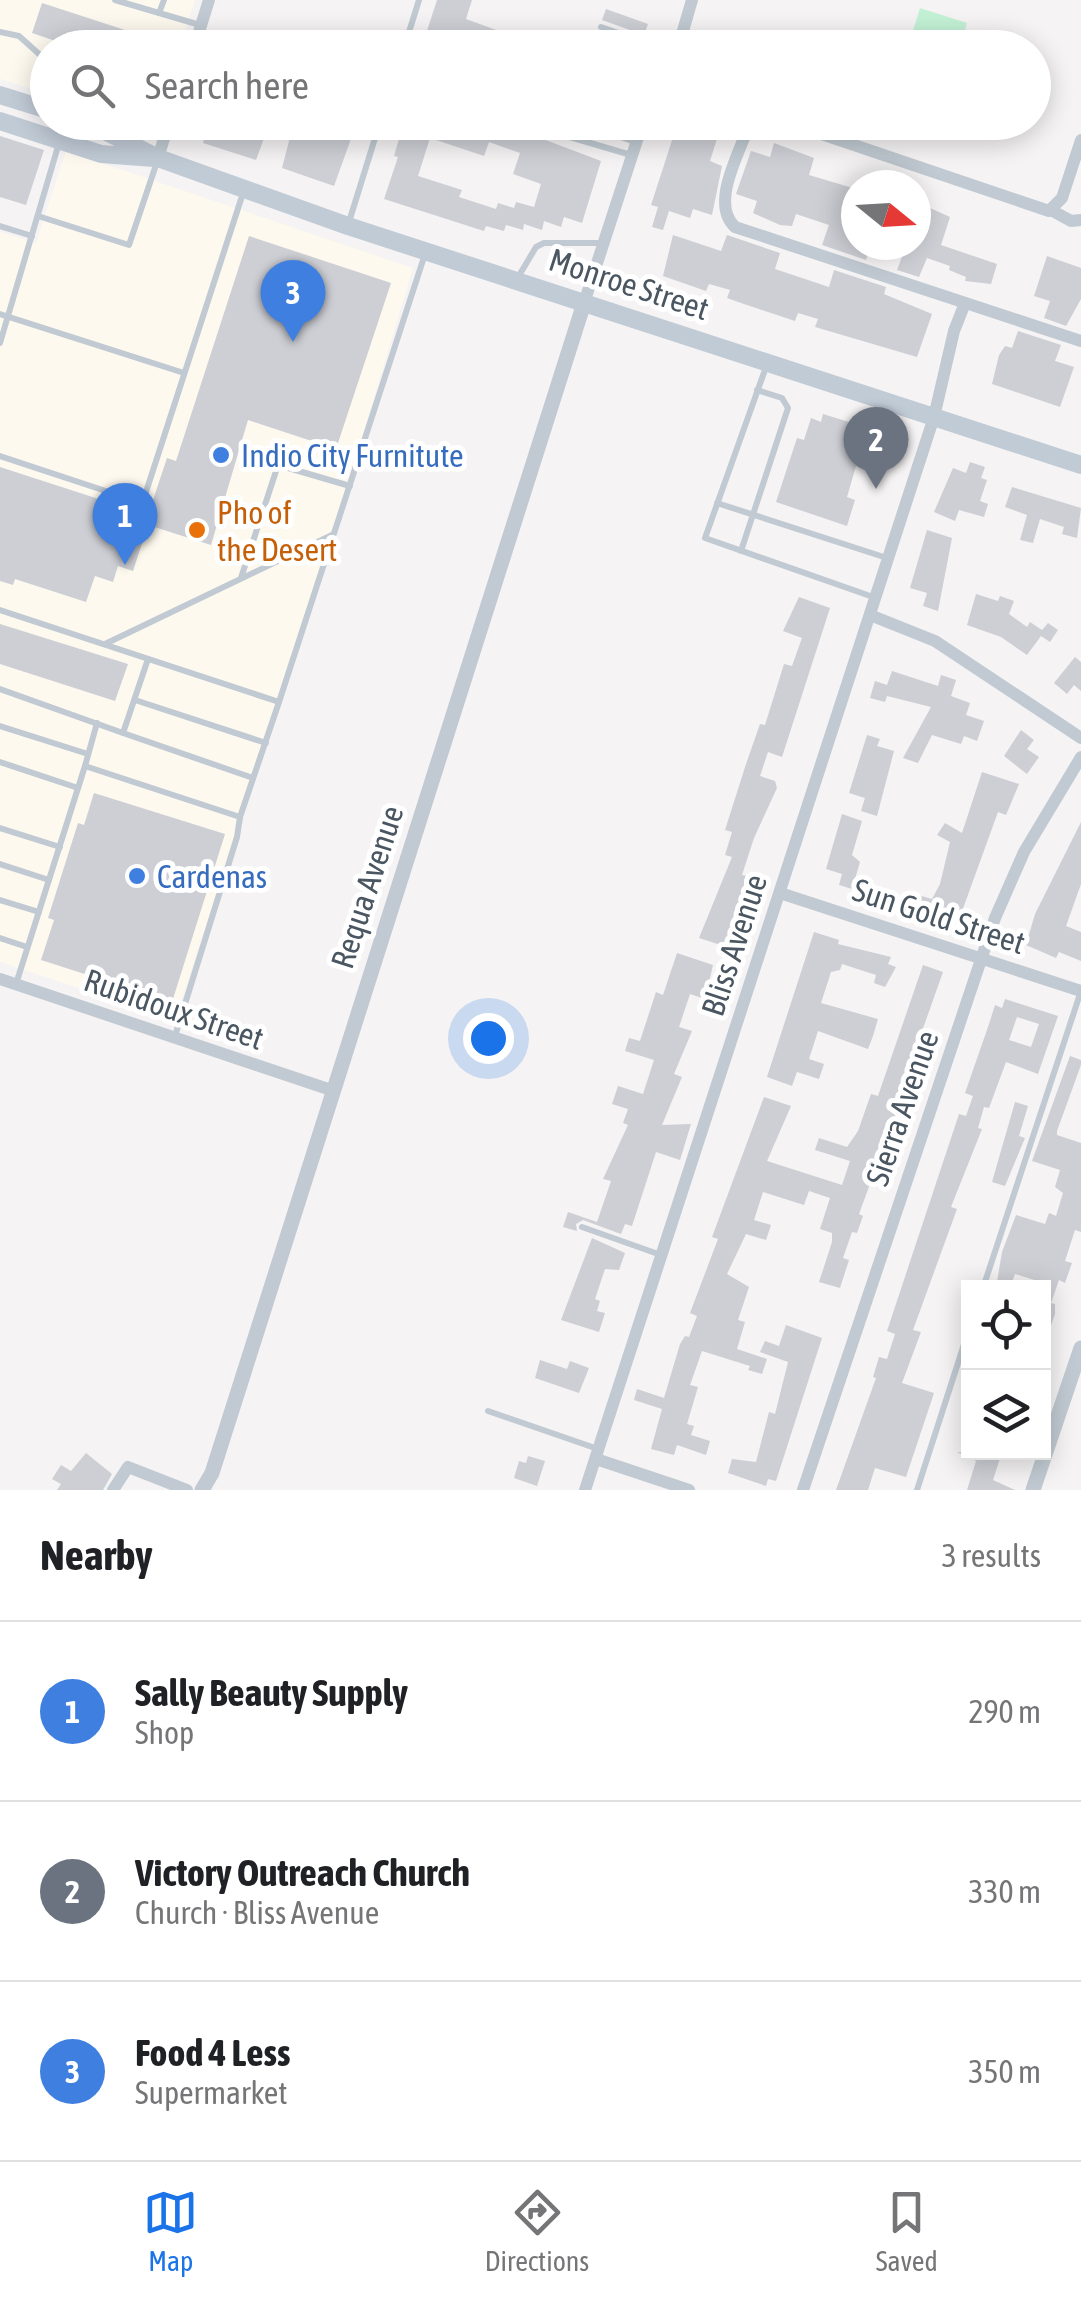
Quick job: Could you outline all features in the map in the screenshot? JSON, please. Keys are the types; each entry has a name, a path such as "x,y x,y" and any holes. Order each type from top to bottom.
{"main road":[{"path":"0,95 30,104"},
{"name":"Monroe Street","path":"0,121 30,130"},
{"name":"Monroe Street","path":"63,140 101,154 158,158"},
{"name":"Monroe Street","path":"122,140 158,158 348,226 586,300 1081,465"}],"street":[{"path":"200,30 209,0"},
{"path":"683,30 692,0"},
{"path":"158,158 164,140"},
{"path":"586,300 637,140"},
{"path":"744,140 723,202 726,219 734,227 1081,341"},
{"path":"840,140 997,192 1036,210 1051,210 1071,221 1081,220"},
{"path":"1051,210 1062,198 1081,140"},
{"name":"Requa Avenue","path":"202,1490 212,1472 586,300"},
{"name":"Bliss Avenue","path":"585,1490 889,558 965,303"},
{"path":"870,616 935,641 1081,738"},
{"name":"Sierra Avenue","path":"803,1490 981,957 1024,852 1081,757"},
{"name":"Sun Gold Street","path":"780,894 1081,990"},
{"name":"Rubidoux Street","path":"0,979 331,1090"},
{"path":"1034,1490 1081,1348"},
{"path":"597,1454 689,1490"},
{"path":"113,1490 128,1467 188,1490"}],"lane":[{"path":"116,0 201,26"},
{"path":"160,13 164,0"},
{"path":"410,30 419,0"},
{"path":"602,26 613,30"},
{"path":"0,32 20,36 30,45"},
{"path":"0,344 4,315 60,140"},
{"path":"348,226 374,140"},
{"path":"596,140 634,149"},
{"path":"615,140 634,149"},
{"path":"38,216 130,245 158,158"},
{"path":"0,456 133,500 145,495 244,189"},
{"path":"0,226 32,236"},
{"path":"517,279 536,248 544,243 605,243"},
{"path":"175,1038 240,817 426,250"},
{"path":"4,315 184,374"},
{"path":"768,361 705,538 876,598"},
{"path":"741,550 788,408 782,398 758,390"},
{"path":"241,579 278,465 350,486"},
{"path":"718,503 889,558"},
{"path":"104,645 334,535"},
{"path":"0,610 280,702"},
{"path":"123,733 148,659"},
{"path":"0,689 254,778"},
{"path":"135,700 266,743"},
{"path":"16,984 96,723"},
{"path":"0,726 88,754"},
{"path":"0,762 78,788"},
{"path":"85,766 240,817"},
{"path":"0,828 60,847"},
{"path":"0,864 49,880"},
{"path":"0,900 39,912"},
{"path":"0,938 28,947"},
{"path":"986,1280 1081,990"},
{"path":"582,1227 662,1255"},
{"path":"917,1490 961,1354"},
{"path":"488,1411 597,1454"}],"shaded area":[{"path":"0,0 195,0 185,30 30,30 30,89 0,79"},
{"path":"66,151 413,268 317,587 175,1020 0,962 0,232 36,243"}],"green space":[{"path":"920,8 967,23 965,30 913,30"}],"building":[{"path":"437,0 472,0 466,19 496,30 427,30"},
{"path":"42,3 125,30 33,30"},
{"path":"606,9 648,24 646,30 630,30 602,20"},
{"path":"0,136 44,150 26,205 0,197"},
{"path":"204,140 263,140 256,160 203,143"},
{"path":"289,140 351,140 334,186 282,168"},
{"path":"399,140 429,140 418,176 462,190 459,197 496,209 498,203 514,208 516,202 534,207 541,184 513,174 520,153 489,142 484,156 436,140 546,140 601,161 582,223 564,217 561,227 544,221 542,230 524,224 523,230 506,225 504,231 486,226 484,231 384,199 398,157 394,156"},
{"path":"672,140 717,140 710,161 722,166 712,215 693,209 690,218 669,211 663,230 652,227 658,207 651,205"},
{"path":"774,143 814,158 809,175 841,185 841,251 822,245 829,225 796,214 792,226 780,225 753,213 757,201 736,194 751,151 770,157"},
{"path":"931,208 950,217 941,245 997,264 991,284 965,281 966,277 949,270 950,266 931,259"},
{"path":"673,235 721,251 727,235 780,253 775,269 829,287 834,270 886,287 884,294 932,314 917,357 815,327 818,319 798,313 795,321 727,298 730,290 709,284 706,291 663,276"},
{"path":"249,236 391,283 336,449 248,420 211,545 148,525 133,571 118,566 113,582 95,576 86,602 15,579 13,585 0,581 0,467 148,515 167,458 176,461"},
{"path":"1047,256 1081,268 1081,299 1066,326 1044,318 1050,301 1034,296"},
{"path":"901,260 926,260 919,277 897,270"},
{"path":"1018,331 1061,345 1055,361 1074,367 1060,407 992,384 999,355 1005,346 1012,348"},
{"path":"823,414 865,427 863,435 888,443 878,473 856,466 847,497 855,500 847,526 776,502 797,438 804,440 811,418 821,422"},
{"path":"970,462 985,467 981,478 987,480 980,501 988,504 984,517 959,510 955,521 934,512 953,468 966,473"},
{"path":"1012,487 1081,508 1077,538 1062,534 1064,527 1040,519 1033,543 1020,540 1027,515 1005,507"},
{"path":"927,530 952,538 938,611 923,606 927,593 910,588"},
{"path":"976,594 1014,601 1009,614 1027,627 1030,622 1042,630 1048,623 1058,630 1050,642 1041,636 1027,655 1001,637 967,625"},
{"path":"799,597 830,608 782,757 768,752 760,776 775,781 777,788 754,838 742,875 747,876 724,946 699,938 732,857 725,855 732,832 725,830 746,764 760,724 765,725 784,664 792,666 802,638 783,631"},
{"path":"0,624 128,664 115,701 0,664"},
{"path":"1075,657 1081,662 1081,691 1074,685 1067,694 1054,683"},
{"path":"892,671 938,686 941,675 956,680 951,696 970,703 966,715 984,721 977,741 964,736 961,744 932,735 918,763 903,758 931,707 887,696 885,702 870,698 875,681 887,685"},
{"path":"1021,730 1034,740 1027,749 1039,757 1027,774 1004,756"},
{"path":"867,735 880,739 877,746 894,751 877,816 861,811 865,798 849,793"},
{"path":"982,772 1019,784 1006,815 998,812 961,914 946,909 942,921 912,911 918,895 932,899 940,884 950,842 937,835 945,823 962,833"},
{"name":"Cardenas","path":"94,793 225,834 172,1002 41,960 54,920 48,918 78,823 84,825"},
{"path":"842,814 862,821 852,855 860,862 852,889 839,885 842,874 826,869"},
{"path":"1081,822 1081,884 1066,926 1081,932 1081,961 1059,952 1056,958 1026,945 1035,914"},
{"path":"814,932 839,940 838,944 891,957 888,964 896,967 885,987 874,983 876,975 842,964 840,970 831,972 821,1003 878,1019 873,1036 868,1049 818,1031 809,1059 824,1064 819,1079 797,1072 792,1086 767,1077"},
{"path":"677,953 713,965 705,999 690,994 679,1027 692,1031 674,1074 682,1077 662,1125 691,1124 680,1160 656,1152 632,1226 625,1224 621,1234 583,1220 576,1224 577,1231 563,1227 568,1212 597,1222 611,1181 603,1179 628,1125 623,1123 628,1109 612,1104 618,1086 643,1094 654,1060 625,1051 629,1038 640,1041 656,992 663,995"},
{"path":"923,965 943,972 910,1065 903,1106 899,1105 859,1214 863,1216 857,1233 852,1232 843,1258 849,1260 840,1288 819,1282 832,1242 832,1233 820,1229 830,1198 809,1191 804,1205 763,1192 754,1220 771,1225 766,1240 746,1234 727,1274 749,1287 738,1320 745,1322 737,1349 767,1359 762,1374 748,1370 750,1366 702,1351 690,1385 698,1387 687,1424 694,1426 691,1435 710,1441 706,1455 677,1445 674,1455 651,1449 662,1409 634,1400 637,1389 664,1398 680,1344 685,1336 689,1337 697,1316 690,1313 718,1239 712,1237 764,1097 791,1106 767,1161 842,1185 850,1161 815,1150 819,1138 847,1147 858,1131 871,1094 878,1096"},
{"path":"1005,999 1058,1016 1038,1074 1006,1062 989,1108 984,1107 978,1128 982,1129 951,1207 957,1209 913,1330 921,1332 902,1383 934,1393 906,1477 875,1468 868,1490 836,1490 876,1378 873,1377 879,1357 887,1359 895,1334 887,1331 959,1114 966,1116 973,1096 965,1093 995,1005 1002,1008","holes":["1017,1017 1039,1024 1031,1047 1009,1040"]},
{"path":"1070,1056 1081,1060 1057,1135 1081,1143 1081,1232 1075,1230 1065,1261 1072,1263 1065,1283 1059,1280 1051,1303 1051,1280 1015,1274 1013,1280 997,1280 1002,1252 1016,1215 1045,1224 1049,1213 1056,1216 1063,1193 1055,1187 1060,1170 1032,1161"},
{"path":"1015,1102 1028,1106 1019,1136 1025,1138 1005,1186 992,1182"},
{"path":"592,1238 625,1253 619,1270 605,1269 595,1299 600,1301 597,1311 605,1313 599,1332 561,1320"},
{"path":"1051,1303 1055,1304 1051,1326"},
{"path":"786,1325 822,1338 776,1481 768,1479 766,1486 728,1473 732,1459 756,1462 769,1412 775,1414 788,1362 760,1352 765,1341 779,1346"},
{"path":"540,1360 567,1369 570,1361 589,1368 579,1393 535,1378"},
{"path":"86,1453 112,1474 103,1490 57,1490 61,1484 52,1479 61,1465 71,1471"},
{"path":"528,1456 545,1461 537,1486 514,1478 519,1461 526,1463"},
{"path":"999,1460 993,1480 1015,1490 967,1490 976,1461"}],"place":[{"name":"Food 4 Less","path":"293,342"},
{"name":"Indio City Furnitute","path":"221,455"},
{"name":"Victory Outreach Church","path":"876,489"},
{"name":"Pho of the Desert","path":"197,530"},
{"name":"Sally Beauty Supply","path":"125,565"},
{"name":"Cardenas","path":"137,876"}]}
